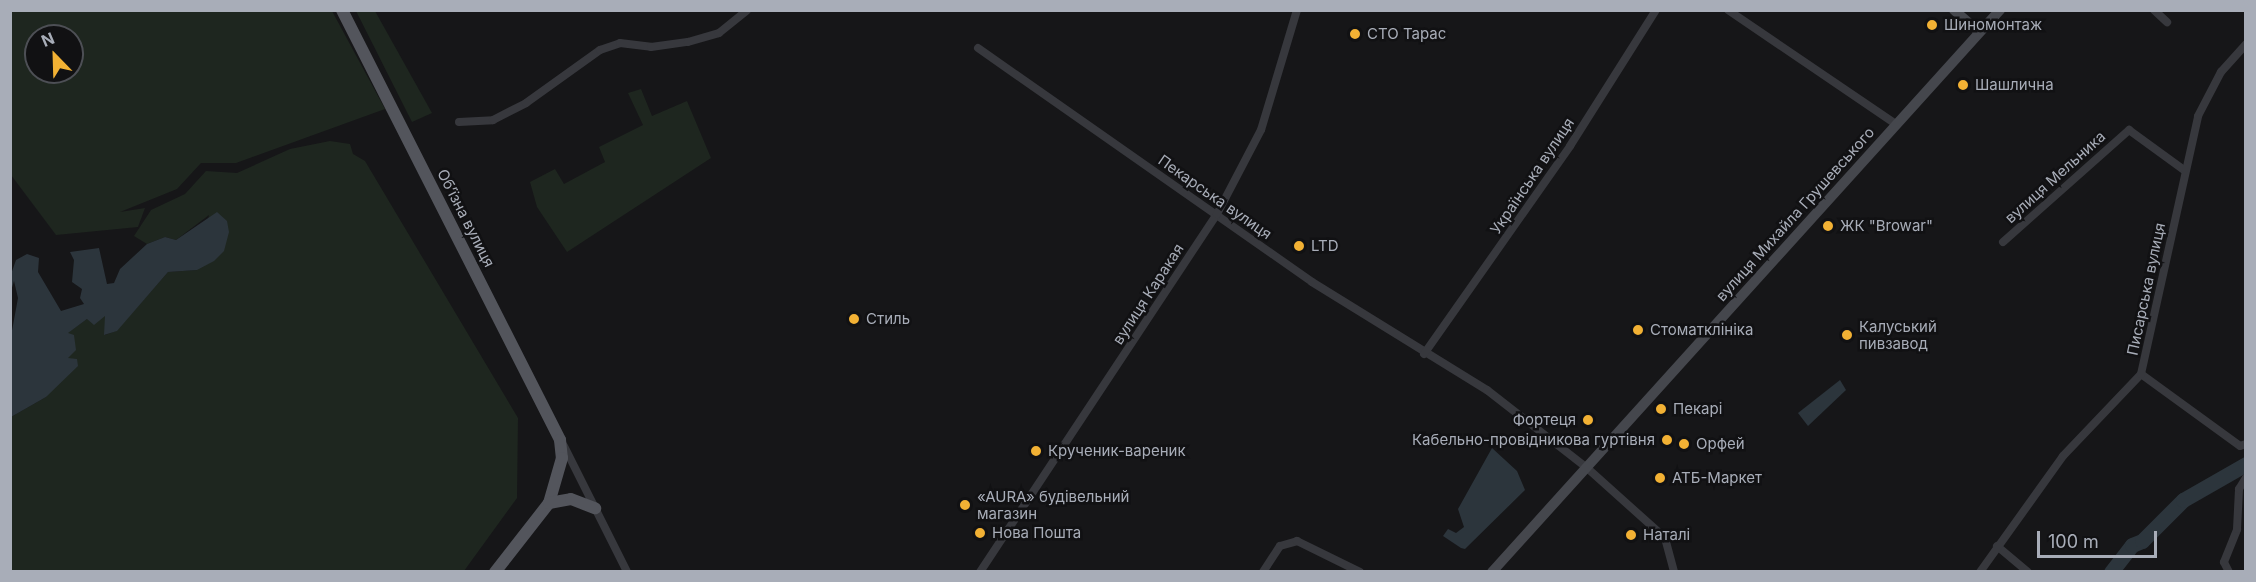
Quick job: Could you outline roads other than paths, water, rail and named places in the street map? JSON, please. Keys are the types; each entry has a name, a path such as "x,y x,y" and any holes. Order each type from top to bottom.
{"main road":[{"name":"Обʼїзна вулиця","path":"342,10 560,440"},
{"path":"1954,10 1980,32"},
{"name":"вулиця Михайла Грушевського","path":"1492,572 2000,10"},
{"path":"495,572 549,503 557,485 560,440"},
{"path":"549,503 571,499 595,508"}],"street":[{"path":"459,122 493,120 526,103 600,50 620,43 651,47 687,42 719,33 747,10"},
{"name":"вулиця Каракая","path":"980,572 1217,214 1261,130 1297,10"},
{"name":"Українська вулиця","path":"1424,354 1550,174 1656,10"},
{"path":"1728,10 1896,124"},
{"path":"2154,10 2167,22"},
{"name":"Писарська вулиця","path":"1980,572 2062,456 2141,374 2184,170 2198,116 2209,93 2246,44"},
{"name":"Пекарська вулиця","path":"978,48 1424,354 1487,390 1587,467 1665,538 1674,572"},
{"name":"вулиця Мельника","path":"2003,242 2129,130 2184,170"},
{"path":"2141,374 2240,446 2246,444"},
{"name":"Обʼїзна вулиця","path":"560,440 627,572"},
{"path":"2227,570 2237,529 2239,489 2246,478"},
{"path":"1263,572 1280,546 1297,541 1360,572"},
{"path":"1997,546 2028,572"}],"waterway":[{"path":"2111,572 2132,545 2142,541 2183,500 2246,464"}],"place":[{"name":"Шиномонтаж","path":"1932,25"},
{"name":"СТО Тарас","path":"1355,34"},
{"name":"Шашлична","path":"1963,85"},
{"name":"ЖК \"Browar\"","path":"1828,226"},
{"name":"LTD","path":"1299,246"},
{"name":"Стиль","path":"854,319"},
{"name":"Стоматклініка","path":"1638,330"},
{"name":"Калуський пивзавод","path":"1847,335"},
{"name":"Пекарі","path":"1661,409"},
{"name":"Фортеця","path":"1588,420"},
{"name":"Кабельно-провідникова гуртівня","path":"1667,440"},
{"name":"Орфей","path":"1684,444"},
{"name":"Крученик-вареник","path":"1036,451"},
{"name":"АТБ-Маркет","path":"1660,478"},
{"name":"«AURA» будівельний магазин","path":"965,505"},
{"name":"Нова Пошта","path":"980,533"},
{"name":"Наталі","path":"1631,535"}]}
